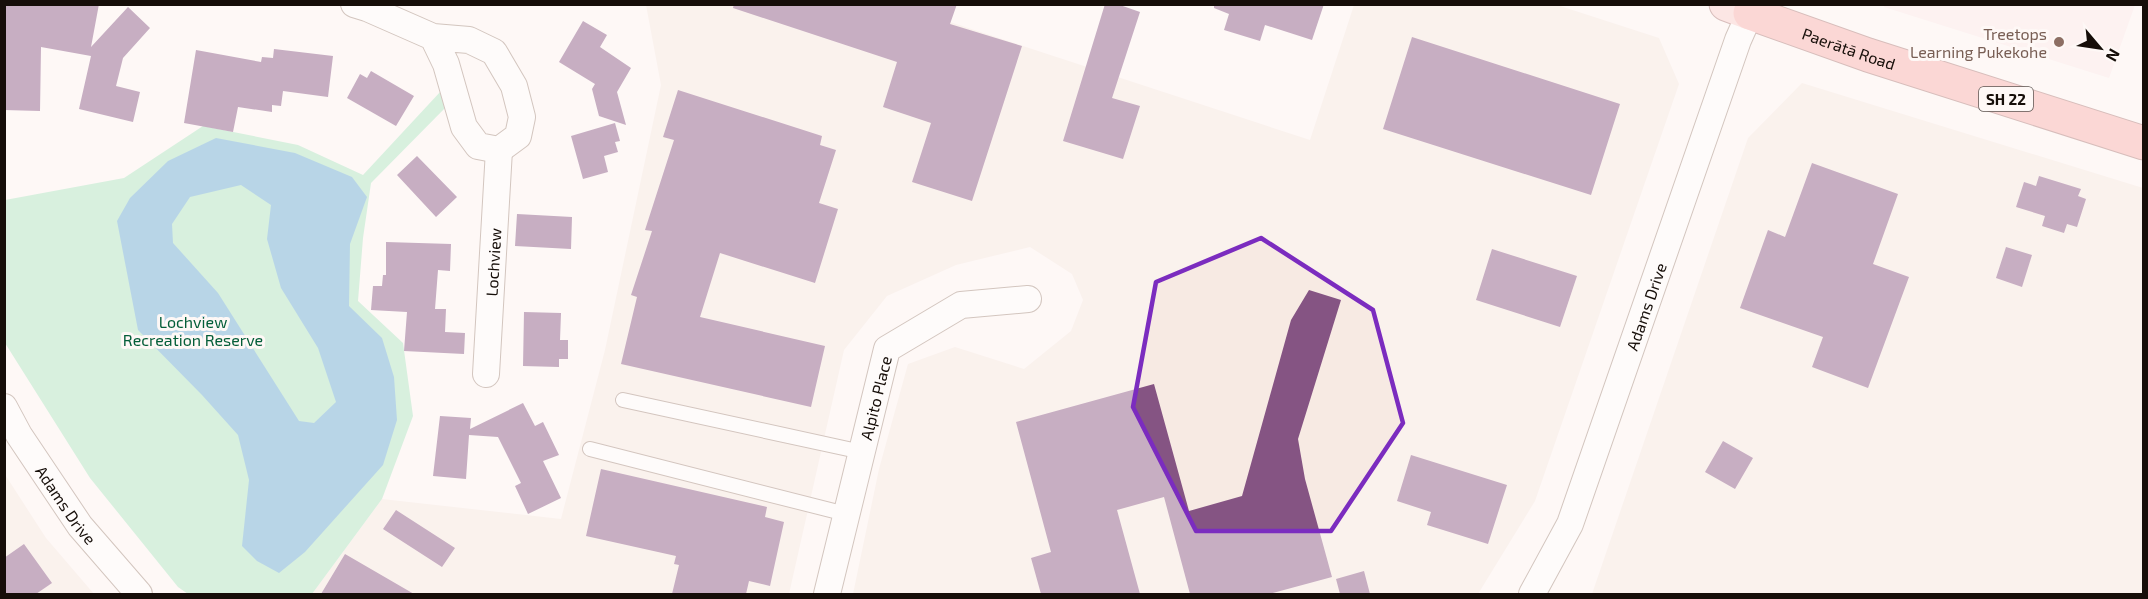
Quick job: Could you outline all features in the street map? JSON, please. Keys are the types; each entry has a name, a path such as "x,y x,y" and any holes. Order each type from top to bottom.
{"highway":[{"name":"Paerātā Road","path":"1743,7 1868,55 2144,143"}],"street":[{"path":"354,4 433,37 469,40 494,52 514,86 522,117 518,136 499,150 478,146 464,127 446,64 433,37"},
{"name":"Adams Drive","path":"1532,594 1570,524 1738,40 1743,7"},
{"name":"Lochview","path":"486,374 499,150"},
{"name":"Alpito Place","path":"826,594 887,349 961,305 1028,299"},
{"name":"Adams Drive","path":"4,407 19,435 80,526 139,594"}],"lane":[{"path":"623,400 862,452"},
{"path":"590,449 846,514"}],"highlighted area":[{"path":"1261,238 1373,310 1403,423 1331,531 1196,531 1133,407 1156,282"}],"shaded area":[{"name":"Treetops Learning Pukekohe","path":"2135,4 2109,78 1884,7 1884,5"},
{"path":"646,5 898,5 1310,140 1354,5 1557,5 1659,38 1679,84 1535,501 1478,594 853,594 879,469 908,364 955,347 1024,369 1071,331 1083,300 1072,274 1030,247 956,265 887,296 844,350 789,594 312,594 382,499 561,519 605,350 661,85"},
{"path":"1802,83 2143,188 2143,594 1592,594 1748,138"},
{"path":"4,473 46,538 94,594 5,594"}],"green space":[{"name":"Lochview Recreation Reserve","path":"441,91 447,106 371,183 363,238 358,301 403,343 413,416 382,499 312,594 188,594 178,587 90,478 5,343 5,200 124,178 203,126 298,145 363,175"}],"water":[{"path":"216,138 295,153 352,177 367,197 350,244 349,306 382,338 394,377 397,420 383,465 305,552 279,573 257,561 242,546 249,480 238,435 138,330 117,221 130,198 168,161","holes":["241,185 271,205 267,239 281,288 318,348 336,402 314,423 299,421 218,293 173,243 172,224 190,197"]}],"building":[{"path":"4,4 99,4 91,47 128,7 150,28 123,58 116,86 140,92 133,122 79,109 91,56 41,47 40,111 4,110"},
{"path":"734,4 957,4 950,24 1022,46 972,201 912,182 931,123 883,107 897,62 733,8"},
{"path":"1105,4 1117,4 1140,12 1112,98 1140,106 1123,159 1063,141"},
{"path":"1214,4 1324,4 1312,40 1265,25 1260,41 1224,30 1229,14 1214,8"},
{"path":"583,21 607,35 600,47 631,68 617,92 626,125 599,116 592,89 595,84 559,62"},
{"path":"1412,37 1620,104 1591,195 1383,129"},
{"path":"274,49 333,56 328,97 283,91 281,106 272,105 272,112 238,107 233,132 184,123 196,50 261,62 262,57 273,58"},
{"path":"371,71 414,96 396,126 347,98 360,74 367,78"},
{"path":"678,90 822,136 820,145 836,150 819,203 838,209 815,283 720,253 700,317 825,346 811,407 621,364 637,297 631,295 652,231 645,230 674,140 663,137"},
{"path":"615,123 620,141 615,142 618,152 604,156 608,172 583,179 571,136"},
{"path":"417,156 457,197 436,217 397,175"},
{"path":"1812,163 1898,194 1873,264 1909,277 1868,388 1812,367 1823,337 1740,308 1768,230 1785,237"},
{"path":"2039,176 2081,189 2078,196 2086,199 2077,227 2067,224 2064,233 2042,226 2045,216 2016,207 2024,182 2036,186"},
{"path":"517,214 572,217 571,249 515,246"},
{"path":"386,242 451,244 450,271 438,270 435,309 446,309 445,332 465,333 464,354 404,351 407,312 371,310 373,286 382,286 383,275 386,275"},
{"path":"2006,247 2032,255 2022,287 1996,278"},
{"path":"1492,249 1577,276 1560,327 1476,300"},
{"path":"1309,290 1341,300 1298,439 1305,479 1332,577 1269,594 1190,594 1164,497 1117,510 1140,594 1041,594 1031,558 1051,552 1016,422 1154,384 1189,511 1242,496 1291,320"},
{"path":"524,312 561,313 560,340 568,340 568,359 559,359 559,367 523,366"},
{"path":"523,403 535,426 543,422 559,455 543,461 561,498 528,514 515,486 521,483 498,437 469,435 466,479 433,476 440,416 471,418 470,429"},
{"path":"1723,441 1753,458 1735,489 1705,472"},
{"path":"1411,455 1507,485 1488,544 1427,525 1431,512 1397,501"},
{"path":"601,469 767,507 765,517 784,522 770,586 749,581 746,594 672,594 679,565 674,564 676,556 586,536"},
{"path":"396,510 455,548 442,567 383,529"},
{"path":"24,544 52,583 36,594 4,594 4,558"},
{"path":"345,554 414,594 321,594"},
{"path":"1364,571 1370,594 1340,594 1336,579"}],"place":[{"name":"Treetops Learning Pukekohe","path":"2059,42"}]}
